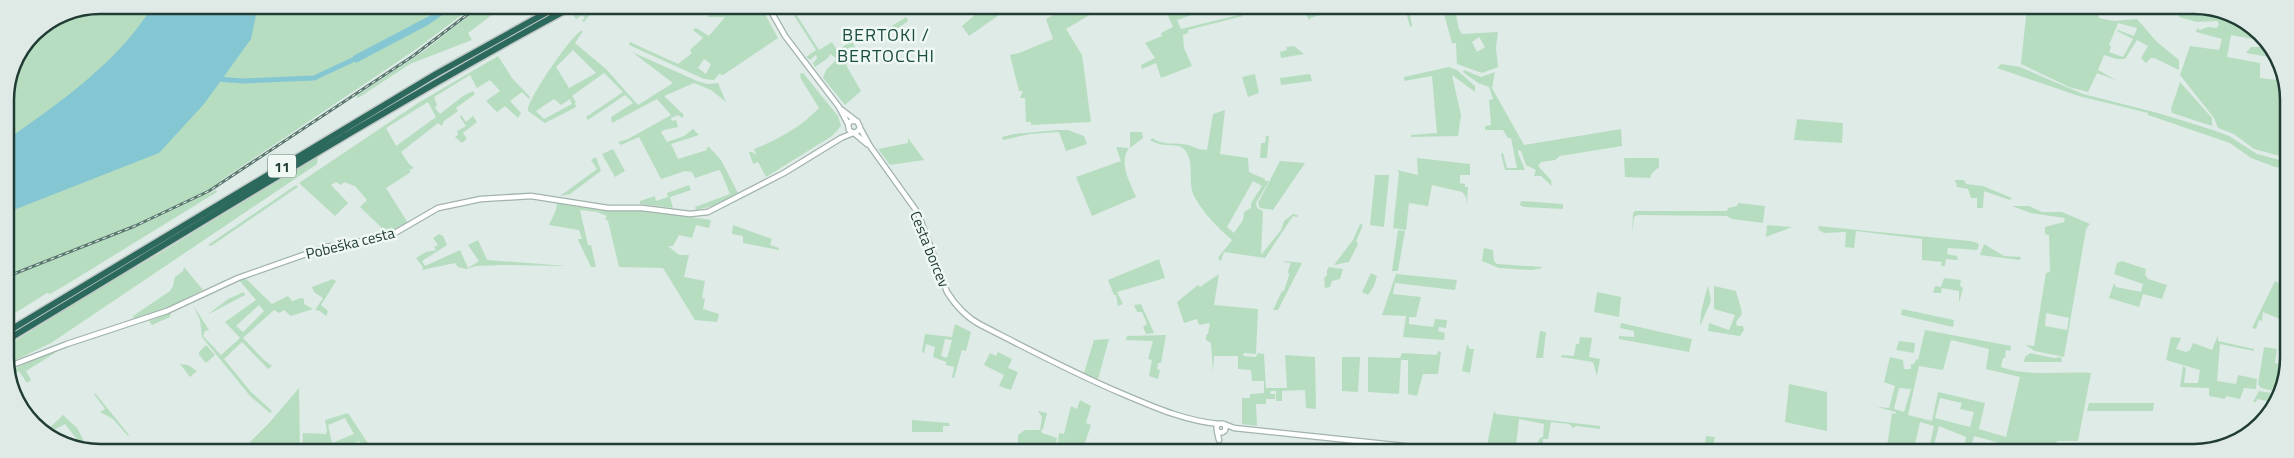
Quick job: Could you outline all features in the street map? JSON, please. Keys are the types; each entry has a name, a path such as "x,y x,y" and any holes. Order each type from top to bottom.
{"highway":[{"name":"11","path":"14,328 436,74 544,14"},
{"name":"11","path":"14,336 348,134 558,14"}],"street":[{"path":"772,14 785,36 839,107"},
{"name":"Cesta borcev","path":"839,107 859,124 870,146 918,213 939,275 955,304 978,324 1069,370 1162,410 1221,428 1385,444"},
{"name":"Cesta borcev","path":"839,107 848,126 870,146"},
{"path":"841,138 848,126 855,120"},
{"path":"841,138 860,128"},
{"name":"Pobeška cesta","path":"14,364 67,344 167,311 238,278 326,247 388,237 438,208 455,203 531,196 608,208 642,208 695,214 708,212 784,173 841,138"}],"green space":[{"path":"100,14 463,14 415,50 223,179 206,195 216,190 217,192 64,286 50,294 47,293 14,314 15,83 20,67 28,52 52,28 67,20 83,15"},
{"path":"471,14 493,14 468,33 472,40 410,64 358,98 356,96 424,51"},
{"path":"590,14 584,22 582,21 585,18 582,15 576,19 573,15"},
{"path":"714,14 765,14 778,38 723,75 719,74 714,80 704,79 629,45 630,42 678,64 692,53 690,50 703,38 693,30 696,28 709,36 725,17 707,17","holes":["704,59 711,64 706,74 698,68"]},
{"path":"793,14 796,14 819,50 832,42 837,50 852,41 859,55 846,65 861,91 845,105 823,78 826,70 837,59 830,54 828,58 815,67 813,63 817,58 816,55 810,60 806,57 816,50"},
{"path":"976,14 1001,14 969,36 962,26"},
{"path":"1055,14 1091,14 1066,29 1082,55 1091,122 1031,125 1031,122 1026,122 1025,98 1020,98 1023,91 1019,91 1010,55 1053,39 1046,19"},
{"path":"1167,14 1195,14 1177,20 1181,29 1242,14 1243,16 1188,30 1188,33 1183,35 1184,48 1192,66 1161,78 1156,63 1142,69 1141,65 1155,58 1145,43 1162,36 1161,33 1173,27"},
{"path":"1305,14 1324,14 1310,18 1310,21"},
{"path":"1407,14 1410,14 1412,26 1410,27"},
{"path":"1444,14 1456,14 1462,34 1498,32 1496,48 1498,67 1482,73 1457,64 1456,43 1452,43","holes":["1479,37 1485,47 1477,52 1472,42"]},
{"path":"2026,14 2098,14 2099,18 2114,21 2137,19 2157,42 2179,60 2179,70 2154,58 2151,58 2146,63 2141,58 2148,46 2137,40 2125,59 2104,55 2098,70 2116,80 2097,73 2088,92 2069,87 2021,64","holes":["2118,23 2137,28 2134,36 2118,30 2133,39 2123,57 2109,52 2111,46 2109,45"]},
{"path":"2179,14 2205,14 2222,18 2242,28 2242,30 2255,39 2231,35 2227,57 2260,63 2260,78 2278,80 2280,156 2254,149 2234,134 2218,128 2214,118 2180,75 2190,46 2219,50 2222,39 2196,32 2197,28 2200,30 2208,27 2217,28 2219,24 2217,21 2197,22 2179,17"},
{"path":"906,17 908,21 887,36 884,33 884,31"},
{"path":"583,31 575,43 606,69 638,105 673,83 632,52 697,81 707,84 718,83 726,102 711,90 694,83 664,96 684,115 682,118 678,115 671,118 672,121 676,120 678,127 661,132 667,142 684,136 693,129 699,135 671,144 678,159 707,150 706,148 709,147 721,160 738,193 713,206 696,210 695,207 730,194 719,170 695,178 692,172 685,171 661,179 639,137 621,145 618,142 628,139 671,115 657,99 612,123 611,117 633,103 625,95 588,120 586,117 623,92 604,73 572,96 576,102 576,107 545,123 528,111 529,105 541,83 576,35","holes":["573,50 596,73 569,88 556,67","554,99 561,105 570,99 572,104 544,119 536,111"]},
{"path":"1294,46 1304,54 1281,58 1280,52 1287,50 1286,47"},
{"path":"2251,47 2262,47 2268,57 2246,53"},
{"path":"498,56 512,78 530,97 529,99 522,92 510,101 521,113 518,118 505,106 497,112 486,101 500,91 490,80 477,88 470,75 434,97 437,105 435,108 440,114 463,96 473,91 475,94 456,108 458,111 444,121 442,126 438,123 401,152 414,168 409,170 411,172 386,188 408,223 390,232 385,231 360,207 367,200 355,186 344,182 341,185 336,182 331,185 348,203 335,216 299,183 418,103","holes":["428,102 436,117 396,146 386,128"]},
{"path":"2001,64 2020,67 2083,94 2158,113 2213,130 2229,136 2257,154 2280,160 2280,167 2251,158 2230,143 2148,115 2148,113 2079,96 1997,68"},
{"path":"1449,67 1457,70 1475,86 1475,92 1452,75 1461,115 1458,136 1411,137 1411,135 1437,133 1432,76 1404,81 1404,77"},
{"path":"1464,70 1481,77 1495,72 1492,88 1524,145 1621,129 1622,146 1560,156 1555,160 1541,162 1538,166 1551,180 1552,186 1541,176 1534,176 1536,170 1526,165 1521,151 1518,150 1518,153 1525,170 1505,170 1501,154 1503,153 1507,168 1517,168 1511,138 1508,138 1503,130 1485,130 1485,126 1491,125 1489,100 1493,99 1489,87 1478,83 1463,72"},
{"path":"803,73 838,116 841,126 832,136 766,177 758,162 753,164 749,152 756,155 754,149 789,132 819,108 801,79 800,74"},
{"path":"1255,74 1259,93 1248,97 1242,77"},
{"path":"1310,74 1312,81 1281,85 1280,78"},
{"path":"2180,82 2212,118 2212,126 2172,113 2171,109"},
{"path":"1225,110 1220,154 1248,158 1249,172 1265,179 1265,181 1269,181 1256,203 1257,208 1263,211 1261,255 1281,230 1284,221 1293,214 1298,215 1297,217 1293,216 1265,258 1224,252 1221,261 1218,258 1232,240 1211,220 1194,196 1187,153 1183,148 1159,144 1150,140 1152,138 1160,142 1183,144 1207,150 1213,114","holes":["1253,181 1262,186 1251,203 1251,208 1244,212 1243,220 1234,233 1227,227"]},
{"path":"461,115 466,122 473,116 477,122 463,133 467,139 462,143 455,137 458,135 457,131 466,126 460,117"},
{"path":"1797,119 1843,123 1842,143 1794,140"},
{"path":"1068,130 1084,136 1087,144 1066,151 1059,132 1030,134 1003,140 1002,137 1014,134"},
{"path":"1130,132 1142,132 1143,138 1130,148"},
{"path":"1266,136 1269,136 1267,158 1260,158 1261,143 1265,143"},
{"path":"908,138 924,160 890,165 878,149 908,143"},
{"path":"1116,147 1129,148 1126,154 1125,166 1128,179 1136,197 1092,216 1076,177 1121,161"},
{"path":"613,149 625,171 615,177 602,154"},
{"path":"318,156 317,164 51,343 14,361 14,342 101,287 157,255"},
{"path":"596,157 601,171 570,194 560,196 597,169 591,160"},
{"path":"1417,158 1470,164 1470,175 1460,175 1460,183 1468,187 1467,205 1466,197 1462,192 1432,185 1428,206 1409,203 1406,230 1393,228 1399,173 1397,170 1418,175"},
{"path":"1624,158 1659,158 1659,167 1652,173 1650,178 1625,177"},
{"path":"1280,161 1305,163 1273,210 1260,208 1258,203"},
{"path":"1375,175 1389,175 1384,227 1370,225"},
{"path":"1955,180 1964,180 1966,184 1983,186 2012,198 2010,200 1984,191 1983,208 1977,208 1977,198 1971,198 1968,189 1957,187"},
{"path":"296,185 298,187 211,246 208,245"},
{"path":"689,185 691,190 670,197 673,208 640,204 640,201 655,196 656,201 668,197 667,193"},
{"path":"1521,201 1563,204 1563,209 1524,207 1520,205"},
{"path":"557,203 604,211 641,210 711,220 709,228 696,225 692,238 679,235 673,246 668,246 679,255 689,255 684,277 705,281 702,298 705,299 703,309 719,314 717,322 695,320 663,268 619,267 608,221 605,219 607,216 597,212 580,210 588,245 591,245 596,267 591,267 578,239 582,239 579,230 549,225"},
{"path":"1738,203 1765,206 1763,223 1732,219 1727,216 1638,215 1634,217 1632,235 1633,213 1635,211 1727,211 1728,208 1737,206"},
{"path":"2012,206 2029,206 2042,212 2062,212 2090,224 2086,229 2064,357 2035,351 2025,345 2034,346 2046,273 2050,272 2049,235 2045,234 2045,227 2064,222 2065,218 2031,213","holes":["2046,313 2069,318 2067,330 2045,326"]},
{"path":"1360,224 1363,225 1356,241 1358,244 1349,262 1334,265 1353,240"},
{"path":"733,225 772,239 770,245 779,248 779,250 743,243 743,236 732,234"},
{"path":"1767,225 1792,227 1766,237"},
{"path":"1818,226 1970,241 1978,243 1979,246 1977,250 1948,248 1947,254 1957,256 1958,260 1946,259 1945,266 1941,266 1942,262 1922,260 1922,239 1856,231 1854,248 1845,247 1846,232 1824,233 1819,230"},
{"path":"1398,230 1405,231 1398,271 1392,271"},
{"path":"439,234 443,236 447,245 422,261 425,266 460,250 468,268 479,261 468,245 478,240 487,260 568,266 501,265 476,266 466,269 458,267 455,263 422,270 423,267 416,258 426,252 436,250 434,247 438,245 433,238"},
{"path":"1984,244 2004,256 2021,257 2020,260 1980,255"},
{"path":"1484,248 1493,250 1494,261 1497,264 1542,268 1532,270 1499,268 1482,261"},
{"path":"1159,259 1165,278 1117,292 1123,304 1118,306 1116,295 1114,295 1108,280"},
{"path":"1285,261 1302,263 1278,310 1273,310 1282,291 1284,291 1289,275 1288,271 1291,263"},
{"path":"2122,261 2146,269 2145,275 2148,279 2167,285 2162,299 2143,294 2139,307 2109,298 2114,283 2116,287 2141,292 2143,284 2114,274 2117,263"},
{"path":"184,267 203,290 166,308 134,319 133,316 170,291 175,277 183,271"},
{"path":"1329,267 1343,269 1340,279 1332,281 1330,287 1325,288 1324,278"},
{"path":"1371,273 1377,276 1374,286 1368,295 1362,292"},
{"path":"1219,274 1214,305 1258,309 1256,354 1244,353 1243,356 1256,357 1258,353 1264,354 1266,388 1287,388 1285,355 1315,357 1316,409 1306,408 1305,390 1282,391 1282,401 1276,401 1276,391 1271,391 1270,394 1275,394 1275,399 1266,399 1266,404 1256,404 1257,426 1242,424 1242,398 1250,398 1250,394 1264,393 1264,381 1252,381 1251,370 1238,369 1238,356 1214,356 1213,372 1211,343 1206,340 1210,323 1199,325 1197,319 1184,323 1177,302 1198,285 1200,287"},
{"path":"1396,274 1457,280 1455,290 1395,283 1393,294 1421,297 1416,317 1409,317 1409,324 1433,327 1435,319 1447,320 1446,328 1439,327 1438,331 1445,333 1444,340 1403,337 1406,316 1382,315"},
{"path":"245,278 272,304 288,296 292,301 304,299 304,304 313,309 291,316 284,310 279,313 274,310 243,338 272,366 268,369 242,342 224,359 251,392 272,411 270,413 250,396 202,337 200,320 193,305 209,330 205,331 203,336 221,355 240,338 225,322 256,300 239,280","holes":["259,305 264,311 243,332 236,326"]},
{"path":"1944,278 1961,280 1960,286 1963,288 1959,303 1959,291 1942,288 1941,293 1933,293 1935,286 1941,287"},
{"path":"333,279 336,281 321,305 328,311 326,316 320,311 315,310 323,298 314,292 312,287"},
{"path":"2275,281 2280,284 2280,319 2263,312 2262,321 2259,320 2256,329 2252,328"},
{"path":"1708,285 1711,301 1700,326 1701,312"},
{"path":"1714,286 1736,291 1742,314 1736,322 1737,326 1743,326 1744,330 1740,336 1708,331 1709,323 1729,330 1735,315 1714,309"},
{"path":"244,292 245,295 207,315 228,299"},
{"path":"1597,292 1621,297 1619,317 1594,312"},
{"path":"1141,304 1154,333 1146,334 1143,327 1147,324 1142,312 1137,312 1134,305"},
{"path":"1902,309 1954,320 1953,327 1901,315"},
{"path":"171,312 170,317 152,325 149,321"},
{"path":"1621,323 1692,339 1689,352 1619,339 1619,336 1634,337 1634,331 1620,328"},
{"path":"955,324 971,332 966,351 962,350 954,378 952,378 954,367 946,365 946,362 933,357 935,347 926,344 924,353 922,352 925,334 952,337","holes":["945,339 952,340 947,358 941,356"]},
{"path":"1925,330 2011,346 2010,351 2006,350 2001,367 2012,370 2034,373 2091,373 2078,441 2058,441 2055,444 2003,444 1974,436 1972,444 1965,444 1966,437 1939,426 1934,444 1930,444 1934,426 1920,422 1915,444 1887,444 1892,413 1895,414 1896,412 1877,407 1889,408 1895,386 1884,382 1890,357 1903,360 1904,369 1911,369 1911,364 1914,364 1916,359 1918,360","holes":["1951,340 1989,349 1986,369 2020,377 2006,437 1979,429 1985,403 1938,392 1932,421 1908,415 1919,366 1943,370","1899,388 1911,389 1904,412 1894,409","1940,398 1962,403 1960,409 1974,412 1970,427 1935,418"]},
{"path":"1540,331 1546,332 1543,358 1536,358"},
{"path":"1166,335 1161,363 1158,363 1157,369 1160,370 1158,379 1149,376 1152,360 1148,359 1153,341 1126,340 1127,336"},
{"path":"2218,335 2218,341 2254,349 2254,351 2220,344 2217,381 2236,384 2238,375 2257,379 2256,389 2244,388 2240,399 2226,396 2225,399 2209,396 2209,388 2180,387 2183,366 2186,368 2184,383 2198,383 2200,370 2166,360 2171,337 2181,338 2176,349 2186,352 2190,350 2193,343 2212,350"},
{"path":"1580,337 1592,338 1589,357 1600,359 1597,376 1593,362 1561,357 1562,355 1574,356 1576,344 1579,344"},
{"path":"1109,339 1098,379 1084,373 1094,340"},
{"path":"1899,341 1915,343 1914,353 1896,350"},
{"path":"1467,344 1470,349 1474,349 1470,373 1462,371"},
{"path":"206,345 215,355 206,363 199,355 199,352"},
{"path":"2264,347 2277,349 2275,363 2280,365 2280,369 2274,391 2261,388 2258,384"},
{"path":"53,351 55,353 26,371 31,380 27,383 19,371 15,373 15,369"},
{"path":"1438,351 1441,352 1438,374 1423,374 1417,396 1408,394 1408,360 1401,360 1399,394 1368,392 1368,357 1400,358 1402,353 1437,355"},
{"path":"998,352 1012,359 1008,368 1018,372 1011,390 999,386 1004,375 984,365 990,353 996,356"},
{"path":"2030,353 2054,358 2061,357 2062,362 2024,362 2025,357"},
{"path":"1342,357 1360,357 1358,392 1342,391"},
{"path":"180,364 188,365 197,371 190,377"},
{"path":"1789,384 1827,392 1827,431 1785,422"},
{"path":"299,388 300,444 248,444"},
{"path":"2259,391 2272,393 2267,403 2267,401 2257,399 2256,402 2253,402"},
{"path":"95,393 128,436 113,419 100,412 105,409"},
{"path":"1080,400 1091,406 1086,423 1091,425 1085,444 1058,444 1059,433 1064,434 1071,406 1077,409"},
{"path":"2089,403 2154,403 2153,411 2087,411"},
{"path":"1038,411 1047,413 1043,429 1041,430 1042,433 1057,438 1056,444 1018,444 1018,435 1025,430 1040,430 1042,417"},
{"path":"1494,411 1496,414 1600,426 1600,429 1576,426 1573,428 1569,424 1551,422 1548,439 1543,439 1543,444 1537,444 1540,438 1543,437 1544,424 1519,419 1516,444 1487,444"},
{"path":"348,413 368,444 362,444 359,441 353,444 302,444 303,433 326,434 325,420","holes":["345,418 354,434 332,443 328,425"]},
{"path":"63,415 77,428 84,441 76,440 65,424 53,430 49,428"},
{"path":"912,420 949,423 950,426 943,426 943,432 912,432"},
{"path":"1706,436 1715,437 1714,444 1705,444"}],"water":[{"path":"147,14 256,14 251,39 204,104 159,153 14,210 14,135 46,112 106,63"},
{"path":"433,14 444,14 428,25 356,63 353,56"}],"waterway":[{"path":"217,79 243,81 314,78 359,57"}],"railway":[{"path":"14,274 135,226 209,191 413,56 468,14"}],"district":[{"name":"BERTOKI / BERTOCCHI","path":"886,44"}]}
